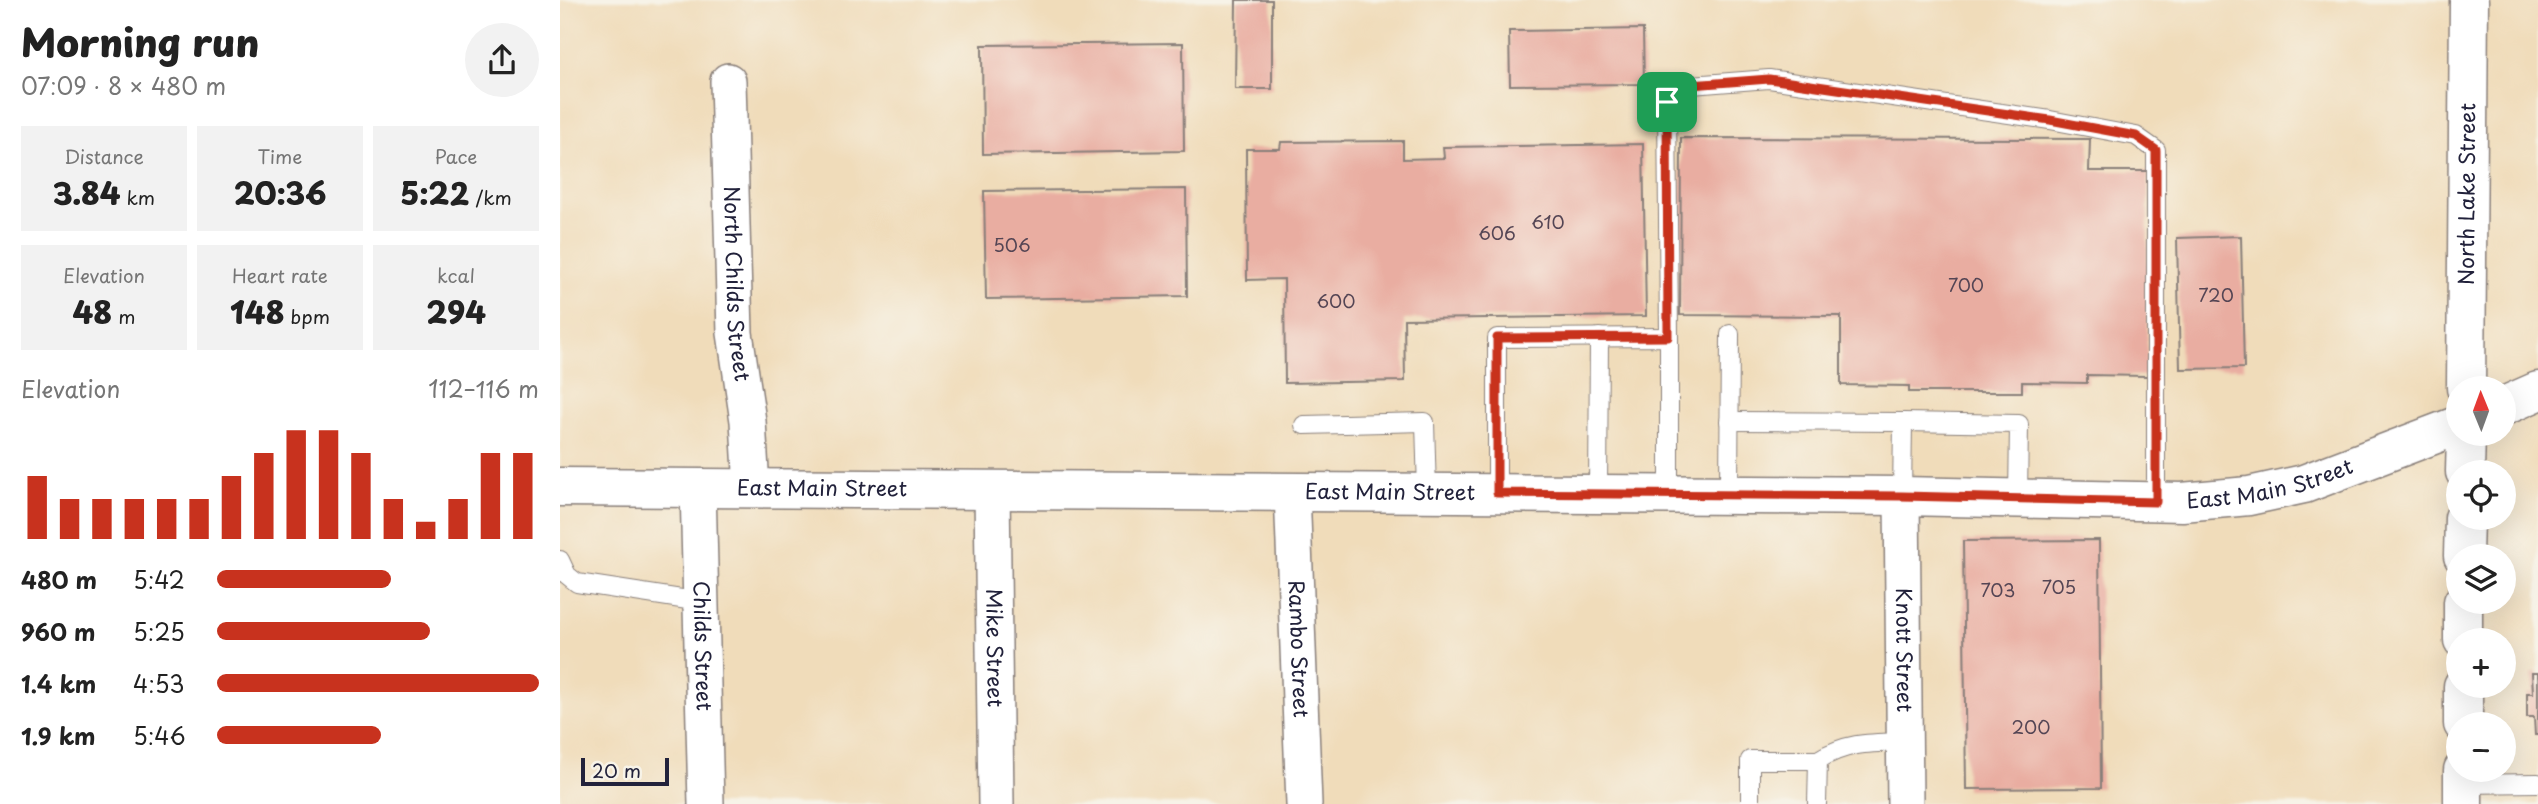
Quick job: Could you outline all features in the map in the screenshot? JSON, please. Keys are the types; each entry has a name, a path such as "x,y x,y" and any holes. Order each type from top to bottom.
{"main road":[{"name":"North Lake Street","path":"2466,376 2469,0"},
{"path":"2516,401 2538,391"},
{"name":"East Main Street","path":"560,487 1729,494 2182,502 2249,496 2304,484 2446,430"}],"street":[{"name":"North Childs Street","path":"727,81 734,334 748,421 752,488"},
{"name":"Childs Street","path":"698,487 706,804"},
{"name":"Mike Street","path":"992,490 996,804"},
{"name":"Rambo Street","path":"1292,491 1304,804"},
{"name":"Knott Street","path":"1902,496 1905,804"}],"lane":[{"path":"1669,494 1667,102 1678,86 1769,79 2050,120 2136,136 2156,150 2156,502"},
{"path":"1729,494 1730,334"},
{"path":"1598,493 1599,337"},
{"path":"1497,493 1497,338 1668,337"},
{"path":"1729,421 2019,424 2018,498"},
{"path":"1304,425 1425,422 1427,492"},
{"path":"1902,496 1903,422"},
{"path":"560,560 567,575 577,583 701,602"},
{"path":"1750,804 1750,760 1818,760 1832,751 1858,743 1905,742"},
{"path":"1817,804 1818,760"},
{"path":"2463,786 2538,783"}],"building":[{"path":"1236,0 1272,0 1272,89 1235,89"},
{"path":"1643,29 1644,84 1510,85 1509,31"},
{"path":"1183,43 1184,151 983,154 982,45"},
{"path":"1681,138 2090,139 2089,171 2148,171 2147,376 2087,375 2087,383 2022,382 2022,392 1909,392 1909,386 1841,385 1841,316 1680,315"},
{"path":"1403,141 1403,159 1444,158 1443,147 1643,144 1646,316 1404,319 1405,381 1285,383 1284,279 1247,280 1246,149 1280,149 1281,142"},
{"path":"1186,189 1187,296 986,299 984,191"},
{"path":"2241,236 2244,368 2180,369 2177,238"},
{"path":"2099,540 2101,788 1966,789 1963,541"},
{"path":"2532,673 2538,673 2538,735 2535,735 2534,717 2527,717 2527,693 2533,693"}],"route":[{"path":"1769,79 2050,120 2136,136 2156,150 2156,502 1902,496 1497,493 1497,338 1668,337 1667,102 1678,86 1769,79"}]}
